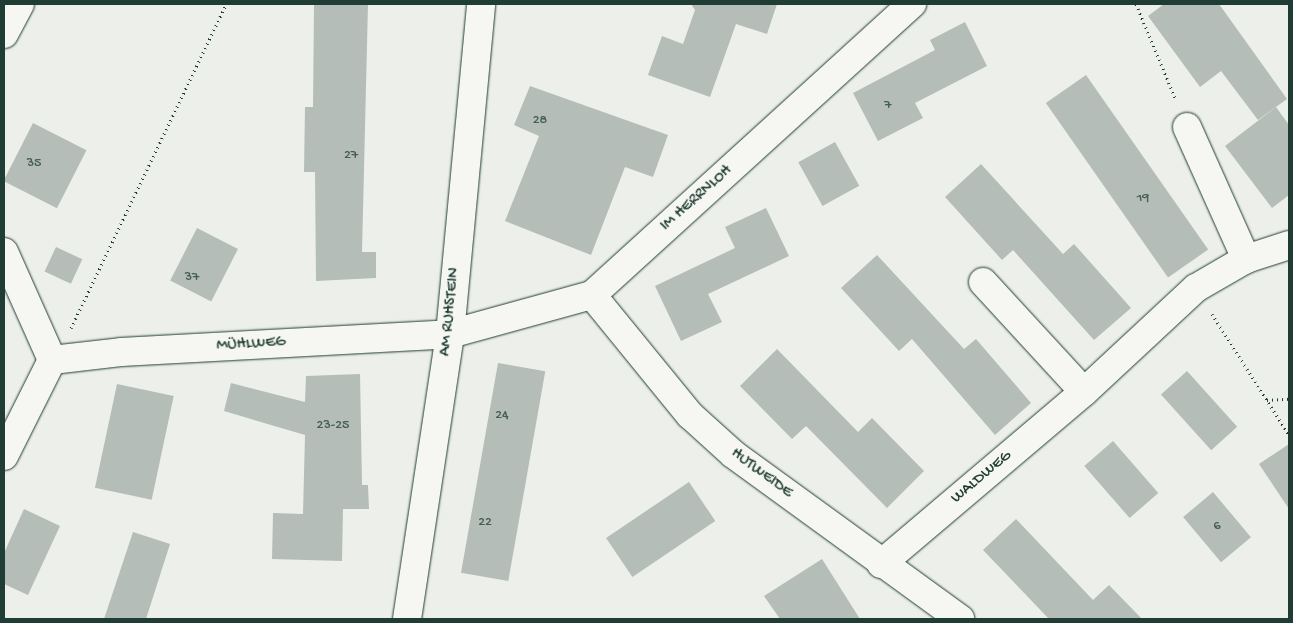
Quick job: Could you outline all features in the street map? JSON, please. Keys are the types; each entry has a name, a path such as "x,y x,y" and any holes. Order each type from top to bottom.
{"street":[{"path":"4,34 20,4"},
{"name":"AM RUHSTEIN","path":"407,619 450,334 481,4"},
{"name":"IM HERRNLOH","path":"450,334 592,295 912,4"},
{"path":"1187,127 1246,259"},
{"name":"WALDWEG","path":"881,564 1084,392 1196,288 1246,259 1289,245"},
{"path":"4,252 59,349 4,456"},
{"path":"983,282 1084,392"},
{"name":"HUTWEIDE","path":"592,295 690,415 733,454 881,564 960,619"},
{"name":"MÜHLWEG","path":"59,349 121,352 450,334"}],"path":[{"path":"59,349 226,4"},
{"path":"1136,4 1187,127"},
{"path":"1196,288 1289,435"},
{"path":"1267,400 1289,399"}],"building":[{"path":"314,4 368,4 362,252 376,252 376,278 316,281 315,172 304,172 305,107 313,107"},
{"path":"691,4 777,4 767,34 736,24 710,97 648,75 662,36 683,44 695,10"},
{"path":"1164,4 1219,4 1287,99 1258,120 1221,71 1200,87 1148,16"},
{"path":"965,22 987,66 915,103 923,118 878,141 853,93 935,50 930,40"},
{"path":"1086,75 1208,249 1168,278 1046,103"},
{"path":"530,86 668,135 653,177 625,167 591,255 505,221 539,136 514,125"},
{"path":"1276,107 1289,125 1289,195 1272,208 1225,146"},
{"path":"33,123 86,150 57,208 4,181"},
{"path":"835,142 859,186 823,206 798,162"},
{"path":"981,164 1063,254 1074,244 1131,308 1094,340 1013,250 1002,260 945,197"},
{"path":"766,208 789,256 708,294 722,322 681,341 655,286 735,248 725,227"},
{"path":"197,228 238,249 211,301 170,281"},
{"path":"56,247 82,259 71,284 45,271"},
{"path":"877,255 964,349 976,339 1031,403 995,435 912,339 899,351 841,288"},
{"path":"777,349 858,432 872,418 924,471 887,508 806,426 792,439 740,386"},
{"path":"498,363 545,371 508,581 461,573"},
{"path":"1187,371 1237,427 1211,450 1161,394"},
{"path":"360,374 362,485 368,485 369,509 343,509 342,561 272,559 273,513 303,514 305,435 224,411 231,383 305,402 306,376"},
{"path":"117,384 174,396 152,500 95,488"},
{"path":"1113,441 1158,493 1130,518 1084,466"},
{"path":"1289,444 1289,509 1259,464"},
{"path":"689,482 715,521 632,577 606,538"},
{"path":"1213,492 1251,537 1221,562 1183,517"},
{"path":"24,509 60,526 28,595 4,584 4,553"},
{"path":"1016,519 1093,600 1109,585 1142,619 1049,619 983,550"},
{"path":"133,532 170,544 146,619 104,619"},
{"path":"822,559 860,619 780,619 764,596"}]}
